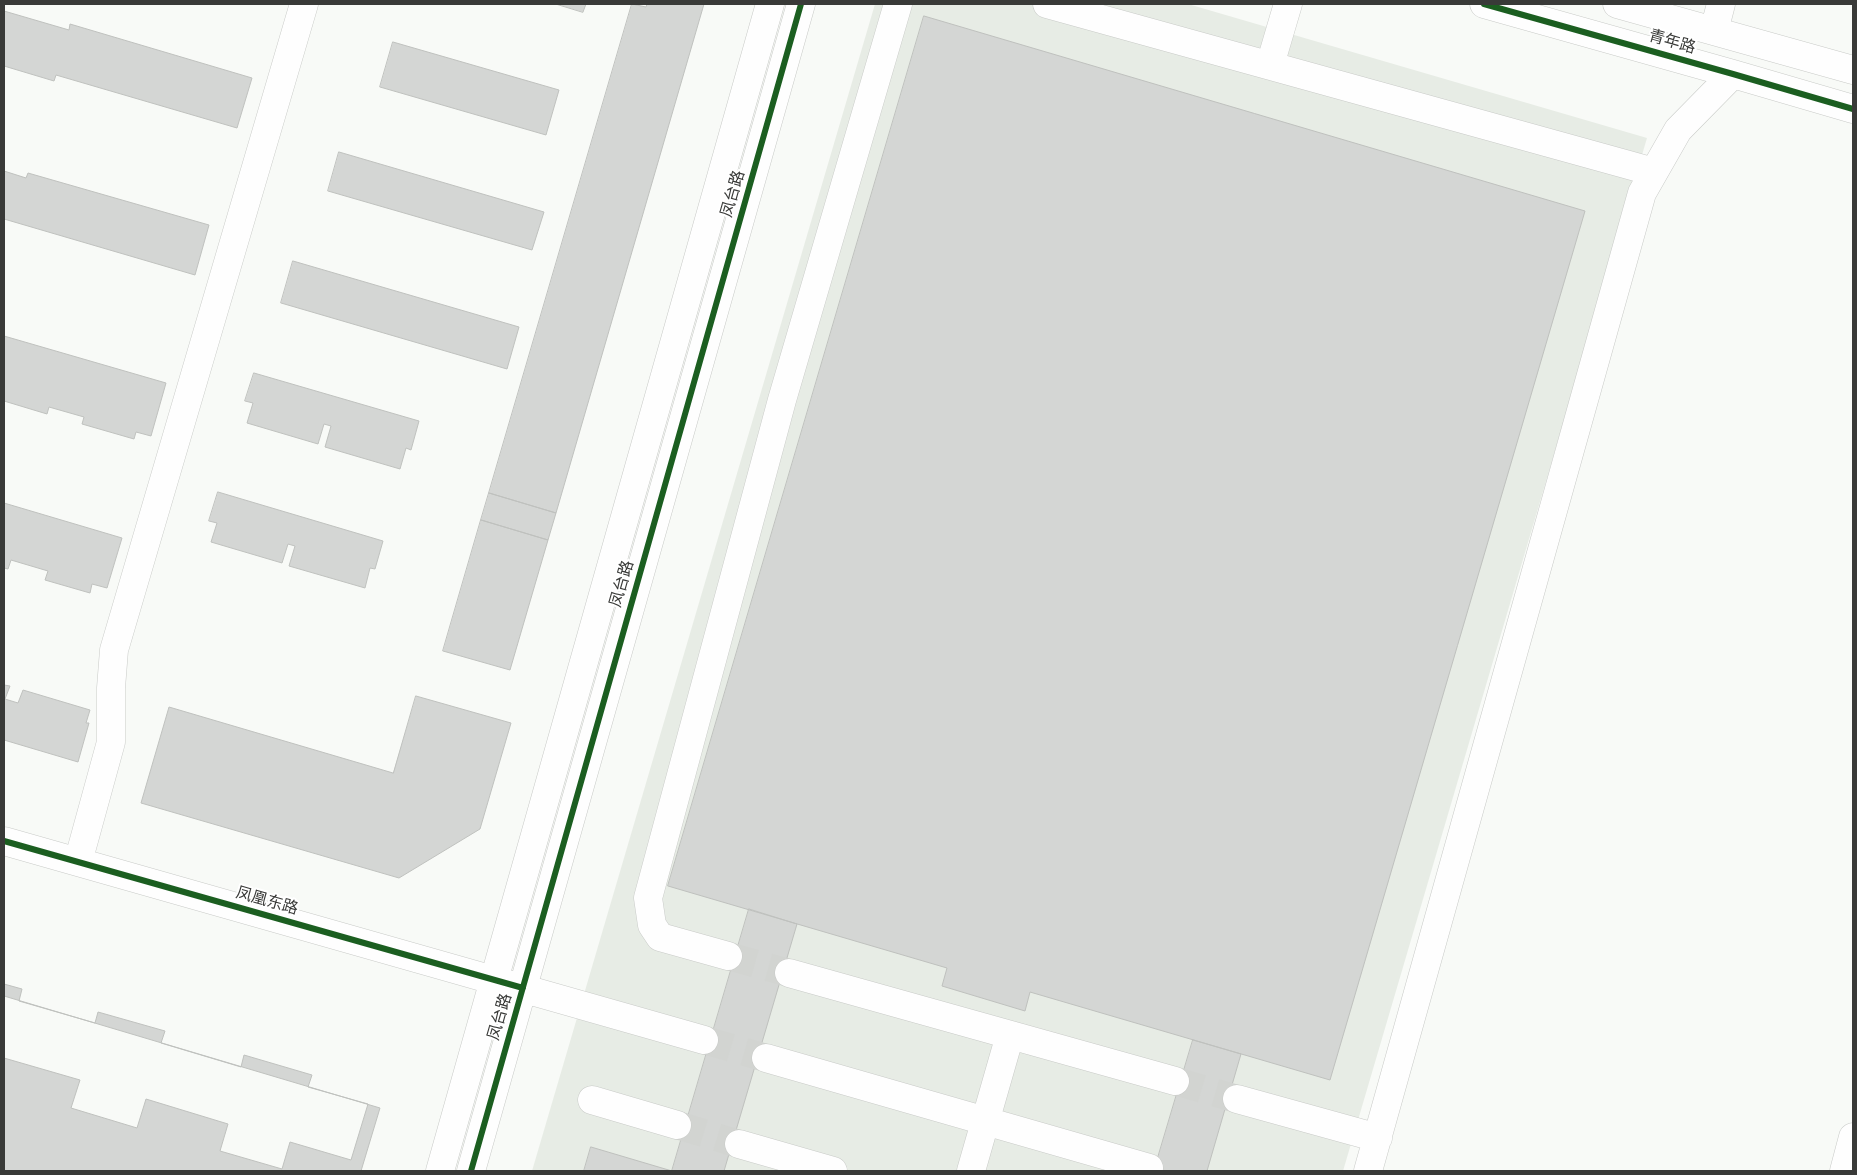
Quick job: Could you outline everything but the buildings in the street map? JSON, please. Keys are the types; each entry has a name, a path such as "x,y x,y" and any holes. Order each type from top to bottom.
{"street":[{"path":"78,862 111,742 111,688 114,650 304,4"},
{"name":"凤台路","path":"440,1171 770,4"},
{"name":"凤台路","path":"471,1171 801,4"},
{"path":"728,956 660,937 652,925 648,898 782,400 898,4"},
{"path":"1048,4 1654,172"},
{"path":"1270,65 1288,4"},
{"name":"青年路","path":"1484,4 1853,109"},
{"name":"青年路","path":"1617,4 1853,70"},
{"path":"1714,31 1721,4"},
{"path":"1368,1171 1642,193 1678,130 1733,74"},
{"name":"凤凰东路","path":"4,841 704,1040"},
{"path":"790,973 1175,1081"},
{"path":"971,1171 1010,1035"},
{"path":"766,1058 1149,1168"},
{"path":"1237,1099 1378,1138"},
{"path":"592,1100 677,1125"},
{"path":"1844,1171 1853,1137"},
{"path":"739,1144 833,1171"}],"shaded area":[{"path":"875,4 1188,4 1647,138 1343,1171 532,1171"}],"tunnel":[{"path":"728,956 789,973"},
{"path":"704,1040 766,1058"},
{"path":"1175,1081 1237,1099"},
{"path":"677,1125 739,1144"}],"cycle path":[{"path":"471,1171 801,4"},
{"path":"1484,4 1853,109"},
{"path":"4,841 523,988"}]}
